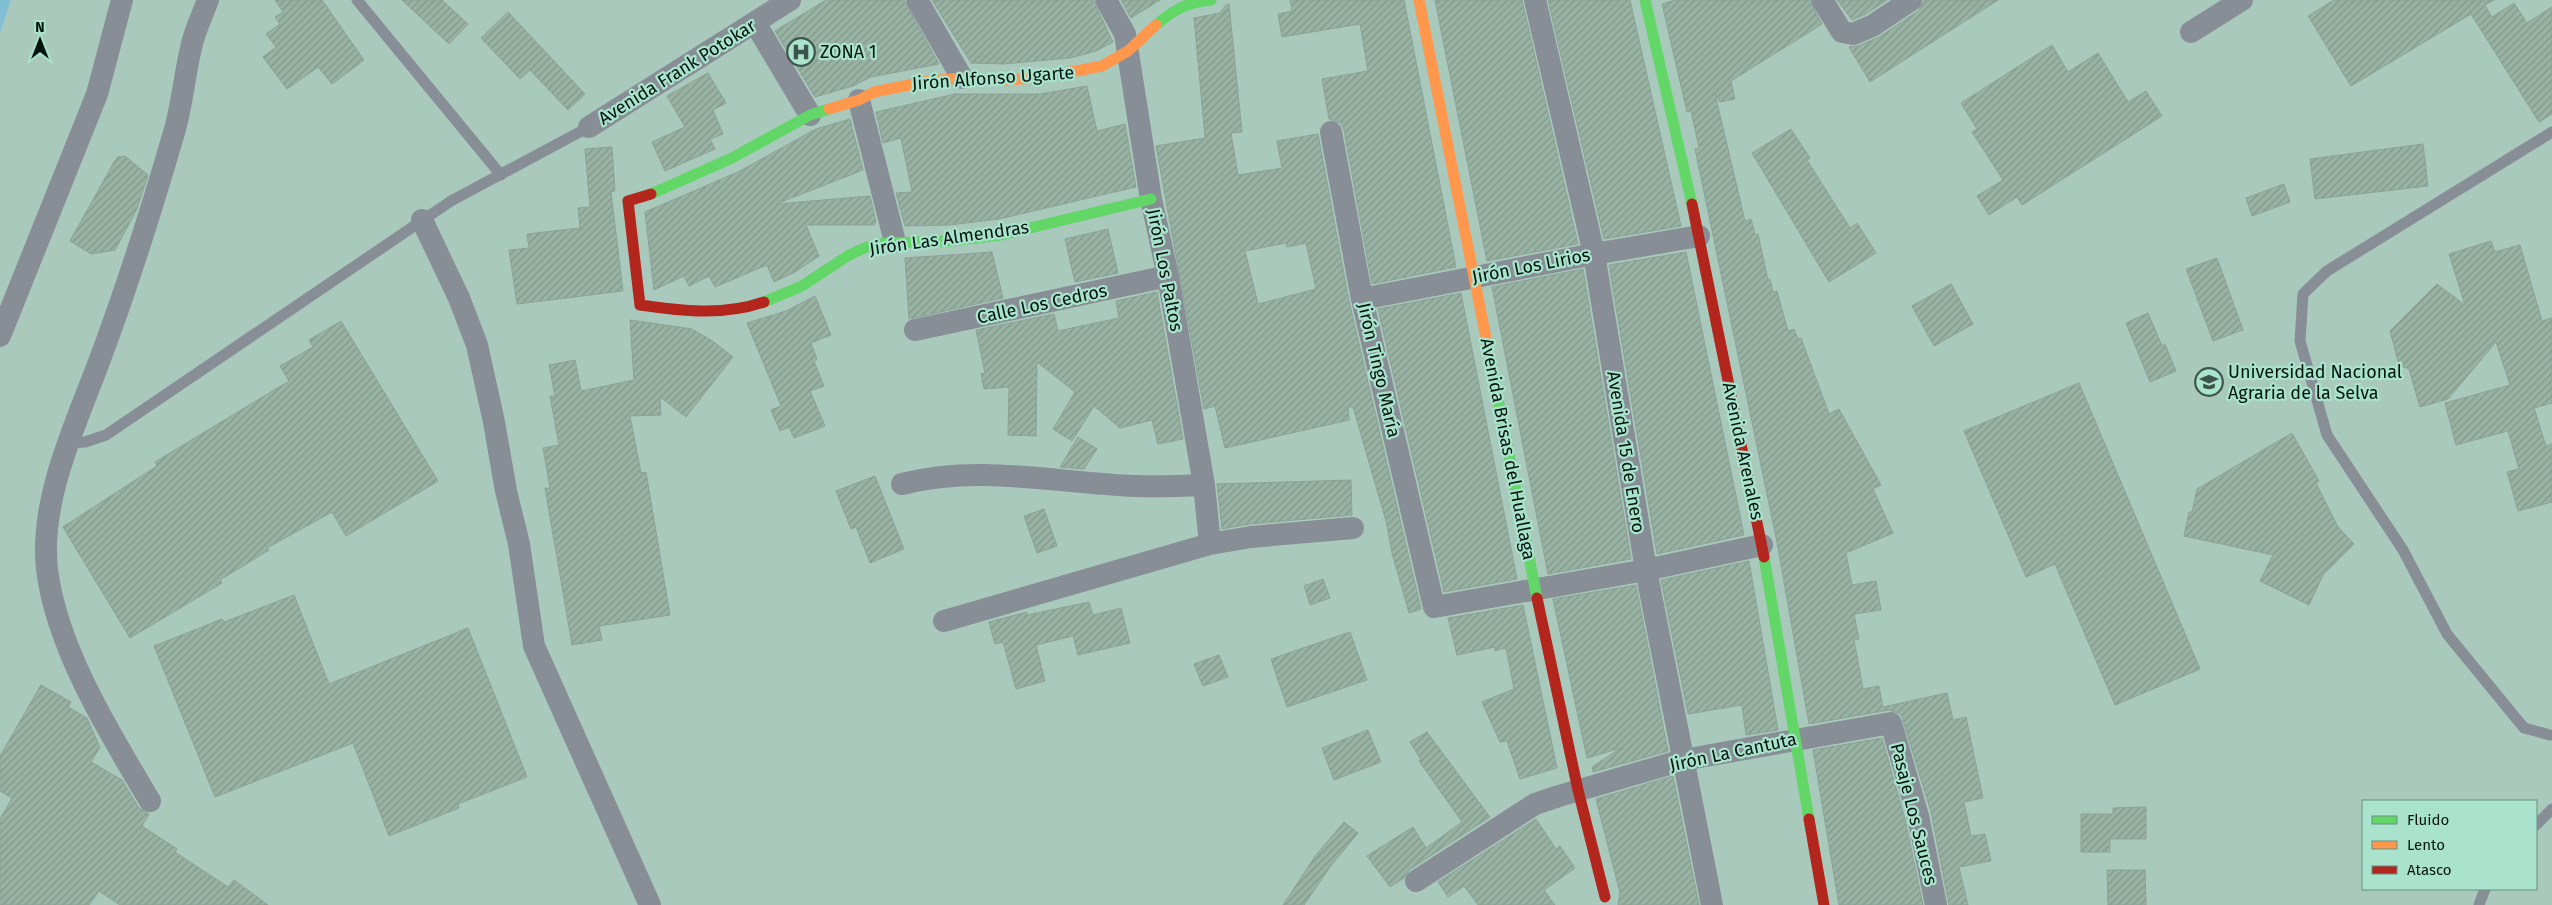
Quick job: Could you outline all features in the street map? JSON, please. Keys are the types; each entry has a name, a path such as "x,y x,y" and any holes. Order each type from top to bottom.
{"street":[{"path":"0,336 95,102 111,49 122,0"},
{"path":"150,801 102,721 60,625 54,606 47,566 48,528 68,443 104,351 174,134 191,45 208,0"},
{"name":"Avenida Frank Potokar","path":"589,127 790,0"},
{"path":"917,0 962,78"},
{"name":"Jirón Los Paltos","path":"1106,0 1125,34 1150,198 1168,276 1204,485 1210,544"},
{"name":"Jirón Alfonso Ugarte","path":"640,304 628,200 656,192 732,158 810,115 859,100 874,92 898,86 962,78 1003,80 1074,73 1102,66 1128,51 1170,12 1192,1 1211,0"},
{"name":"Avenida Brisas del Huallaga","path":"1419,0 1535,588 1578,790 1605,897"},
{"name":"Avenida 15 de Enero","path":"1535,0 1594,254 1646,570 1712,905"},
{"name":"Avenida Arenales","path":"1645,0 1699,236 1762,545 1824,905"},
{"path":"1822,0 1842,32 1854,34 1872,26 1911,0"},
{"path":"2191,32 2242,0"},
{"path":"755,23 810,115"},
{"path":"859,100 895,242"},
{"name":"Jirón Tingo María","path":"1331,132 1362,299 1434,607 1535,588"},
{"name":"Jirón Las Almendras","path":"640,304 679,311 710,313 748,308 802,286 832,264 867,247 895,242 952,241 983,237 1150,198"},
{"path":"422,220 459,298 477,345 494,422 506,492 519,544 534,646 650,905"},
{"name":"Jirón Los Lirios","path":"1362,299 1594,254 1699,236"},
{"name":"Calle Los Cedros","path":"915,330 1168,276"},
{"path":"902,484 922,479 996,474 1134,486 1204,485"},
{"path":"944,621 1210,544 1250,537 1353,528"},
{"path":"1535,588 1646,570 1762,545"},
{"name":"Jirón La Cantuta","path":"1416,882 1535,804 1683,760 1891,723"},
{"name":"Pasaje Los Sauces","path":"1891,723 1918,816 1936,905"}],"lane":[{"path":"356,0 501,175"},
{"path":"68,443 86,442 106,435 451,200 589,127"},
{"path":"2550,735 2524,728 2447,634 2403,550 2326,435 2300,341 2303,294 2326,271 2552,132"},
{"path":"2537,824 2552,809"},
{"path":"2479,905 2485,890"}],"water":[{"path":"0,0 11,0 0,33"}],"building":[{"path":"275,0 322,0 364,60 332,84 318,67 287,89 263,57 276,47 266,34 280,24 275,17 283,12"},
{"path":"402,0 442,0 468,24 449,44"},
{"path":"826,0 904,0 939,64 871,77 853,86 815,97 775,31"},
{"path":"932,0 1093,0 1113,42 1096,51 1070,58 1003,64 971,63"},
{"path":"1121,0 1160,0 1131,18"},
{"path":"1290,0 1404,0 1456,267 1372,284 1344,130 1341,123 1329,119 1322,79 1368,71 1360,24 1282,37 1278,14 1292,11"},
{"path":"1435,0 1522,0 1578,244 1487,261"},
{"path":"1548,0 1630,0 1681,226 1604,239"},
{"path":"1675,0 1809,0 1822,24 1731,81 1735,99 1720,102 1715,94 1745,221 1751,219 1755,235 1758,234 1768,280 1770,279 1773,292 1777,291 1788,331 1794,329 1798,339 1801,338 1829,414 1839,409 1881,485 1873,489 1893,533 1846,553 1852,585 1876,581 1881,610 1854,614 1859,639 1854,640 1863,689 1879,686 1883,707 1947,693 1953,720 1966,717 1983,798 1964,802 1971,836 1985,834 1991,861 1959,867 1968,905 1949,905 1931,812 1901,714 1889,710 1809,724 1777,542 1695,149 1699,148 1691,111 1687,112 1662,4"},
{"path":"1837,0 1887,0 1866,14 1852,20"},
{"path":"1924,0 1998,0 1870,82 1849,47 1858,46 1879,37 1918,11"},
{"path":"2334,0 2494,0 2485,5 2492,17 2514,3 2527,23 2552,7 2552,114 2539,122 2471,14 2351,86 2308,16"},
{"path":"1229,4 1242,132 1231,133 1238,175 1282,168 1277,141 1318,134 1349,301 1421,609 1409,613 1392,553 1386,521 1353,407 1348,407 1349,420 1225,448 1215,406 1204,409 1156,146 1205,138 1194,18 1220,13","holes":["1286,243 1287,247 1306,243 1316,289 1258,304 1245,251"]},
{"path":"508,12 585,94 568,110 530,70 520,79 481,38"},
{"path":"2052,45 2068,72 2098,53 2128,102 2146,91 2162,116 2022,205 2017,197 1989,215 1977,196 2003,180 1972,132 1977,129 1961,103"},
{"path":"708,73 726,103 713,110 723,134 710,139 715,149 665,171 652,142 685,127 667,96"},
{"path":"1087,86 1097,131 1125,124 1136,187 999,219 949,225 905,226 896,193 912,192 901,138 883,143 876,112 955,94 1040,94"},
{"path":"850,119 863,170 776,204 870,196 876,222 874,225 806,225 819,256 795,272 774,282 767,265 715,287 709,276 689,286 684,276 654,290 645,212 738,172 816,129"},
{"path":"1791,129 1810,158 1807,160 1850,228 1857,223 1876,253 1829,282 1752,153"},
{"path":"2423,144 2428,186 2315,199 2310,159"},
{"path":"612,147 615,191 611,192 623,291 517,304 509,250 529,248 527,234 580,228 578,208 590,207 585,149"},
{"path":"125,156 148,175 137,209 115,250 91,254 70,241 114,162 118,157"},
{"path":"2284,184 2290,202 2252,216 2246,198"},
{"path":"1108,229 1118,273 1075,282 1065,239"},
{"path":"2491,241 2495,252 2520,245 2542,321 2552,318 2552,403 2534,408 2546,446 2552,444 2552,502 2518,511 2507,472 2519,469 2508,431 2456,445 2445,403 2510,385 2496,342 2448,399 2420,407 2409,369 2399,365 2390,331 2437,284 2465,305 2449,254"},
{"path":"992,252 1003,298 909,319 905,258"},
{"path":"1686,252 1744,535 1657,554 1609,265"},
{"path":"2217,258 2243,330 2213,341 2186,269"},
{"path":"1583,269 1631,559 1548,574 1492,287"},
{"path":"1951,284 1973,324 1934,346 1912,306"},
{"path":"1157,292 1183,439 1158,444 1152,420 1120,428 1094,406 1072,441 1053,429 1075,392 1037,362 1036,436 1008,435 1009,387 984,389 981,374 985,373 976,330 1054,314 1058,331 1119,318 1116,301"},
{"path":"1461,293 1517,579 1444,592 1378,309"},
{"path":"815,296 831,335 811,343 817,359 814,361 824,386 810,391 825,426 794,438 789,427 780,431 771,410 781,406 747,323 786,311"},
{"path":"2148,313 2162,346 2165,344 2176,371 2150,382 2126,323"},
{"path":"630,320 692,329 714,342 733,357 686,417 660,397 661,415 630,416 641,473 646,472 670,615 599,626 602,640 572,645 545,488 550,488 543,448 559,445 550,396 555,396 549,365 575,360 581,391 634,380"},
{"path":"341,321 438,481 346,536 332,512 267,548 269,550 220,580 222,583 130,638 63,527 157,466 155,462 289,381 280,366 313,347 309,340"},
{"path":"2079,383 2200,669 2115,705 2055,564 2026,577 1964,431"},
{"path":"2292,433 2319,481 2316,483 2338,527 2354,544 2323,575 2309,605 2260,581 2273,555 2184,536 2189,512 2192,512 2197,489"},
{"path":"1078,437 1097,449 1084,469 1060,467"},
{"path":"875,476 904,549 870,563 856,527 851,529 836,491"},
{"path":"1351,480 1352,515 1250,524 1222,529 1217,484"},
{"path":"1044,509 1057,546 1037,553 1024,516"},
{"path":"1749,561 1778,730 1746,735 1742,705 1688,714 1661,580"},
{"path":"1323,579 1330,598 1310,605 1304,586"},
{"path":"1636,585 1668,751 1593,772 1592,767 1621,748 1587,758 1553,599"},
{"path":"294,595 329,684 468,628 527,777 458,804 459,808 389,836 353,743 215,797 154,646 222,619 224,622"},
{"path":"1089,602 1093,615 1121,608 1130,643 1078,655 1073,636 1036,645 1045,681 1016,689 1003,642 995,644 989,622 1027,612 1027,615"},
{"path":"1523,605 1557,768 1520,779 1507,741 1500,742 1482,702 1514,689 1506,648 1495,651 1495,647 1457,655 1448,618"},
{"path":"1350,632 1367,680 1287,707 1271,659"},
{"path":"1219,655 1228,677 1203,686 1194,664"},
{"path":"41,685 71,702 68,707 87,718 100,747 91,762 122,780 139,808 149,814 142,826 177,849 175,852 228,887 234,880 268,905 120,905 99,891 89,905 0,905 0,819 12,798 0,791 0,756"},
{"path":"1368,730 1381,762 1334,780 1322,748"},
{"path":"1427,732 1490,817 1409,870 1404,878 1390,887 1367,856 1413,827 1426,848 1462,822 1419,761 1421,760 1410,742"},
{"path":"1882,738 1905,819 1923,905 1839,905 1813,750"},
{"path":"1673,776 1699,905 1618,905 1620,893 1596,799"},
{"path":"2146,807 2146,839 2110,839 2110,852 2081,852 2081,814 2113,814 2113,808"},
{"path":"1536,819 1556,849 1560,846 1575,868 1544,890 1555,905 1478,905 1464,886 1448,897 1438,882"},
{"path":"1344,822 1358,833 1330,867 1304,905 1283,905 1316,855"},
{"path":"2107,870 2145,870 2146,905 2108,905"}],"traffic: fast":[{"path":"1156,25 1181,8 1211,0"},
{"path":"1645,0 1692,204"},
{"path":"651,194 732,158 810,115 829,109"},
{"path":"764,302 802,286 849,255 867,247 886,243 950,241 1001,235 1151,199"},
{"path":"1490,358 1537,598"},
{"path":"1764,557 1809,819"}],"traffic: slow":[{"path":"1419,0 1490,358"},
{"path":"829,109 859,100 874,92 929,81 962,78 1003,80 1039,78 1102,66 1128,51 1156,25"}],"traffic: jam":[{"path":"651,194 628,201 640,305 671,309 718,311 764,302"},
{"path":"1692,204 1764,557"},
{"path":"1537,598 1578,790 1605,897"},
{"path":"1809,819 1824,905"}],"place":[{"name":"ZONA 1","path":"801,52"},
{"name":"Universidad Nacional Agraria de la Selva","path":"2209,382"}]}
